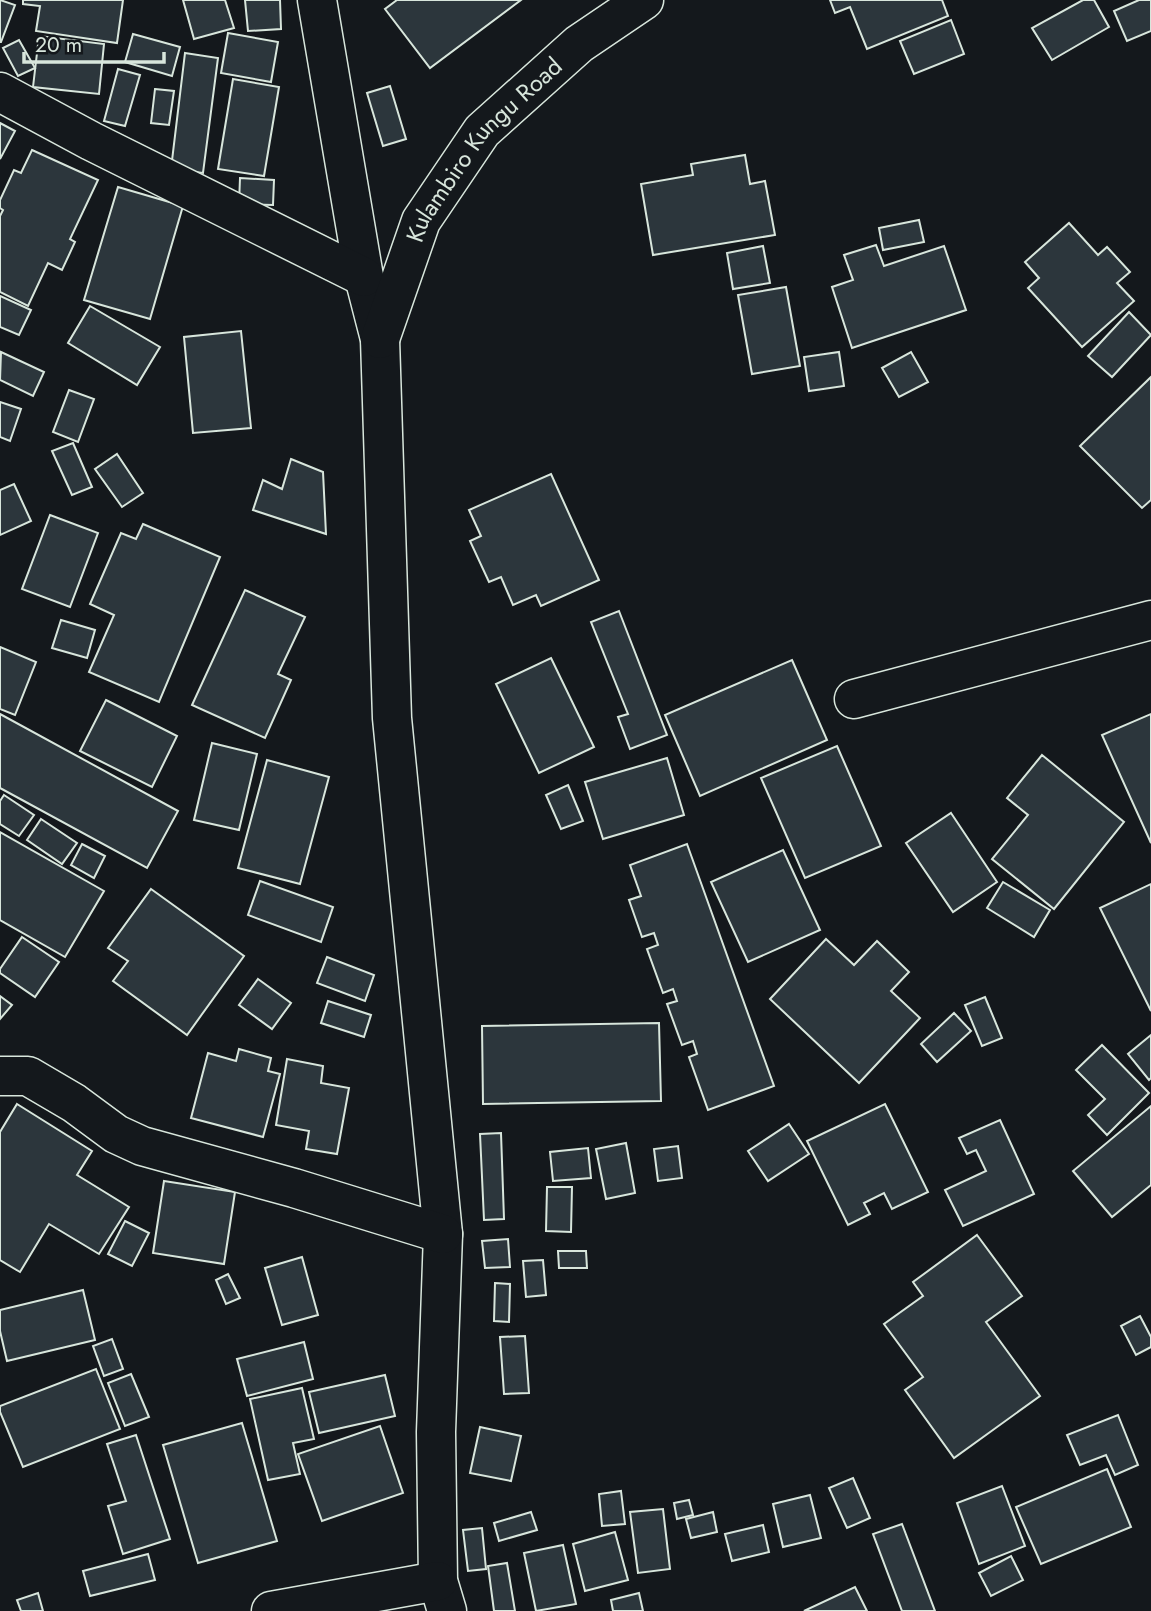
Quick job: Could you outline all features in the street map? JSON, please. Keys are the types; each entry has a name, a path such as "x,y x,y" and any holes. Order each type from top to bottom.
{"street":[{"path":"271,1611 442,1596 436,1432 443,1234 392,718 380,340 364,277 317,0"},
{"name":"Kulambiro Kungu Road","path":"380,340 421,221 482,131 579,44 644,0"},
{"path":"0,92 91,141 364,277"},
{"path":"854,699 1151,620"},
{"path":"0,1076 28,1076 74,1103 116,1134 142,1146 443,1234"}],"building":[{"path":"0,0 15,5 1,42 0,42"},
{"path":"23,0 123,0 117,43 36,31 40,6 23,4"},
{"path":"183,0 225,0 234,28 194,39"},
{"path":"245,0 280,0 281,29 248,31"},
{"path":"397,0 521,0 430,68 385,9"},
{"path":"830,0 942,0 948,16 867,49 850,7 835,13"},
{"path":"1083,0 1094,0 1109,27 1052,60 1032,28"},
{"path":"1139,0 1151,0 1151,31 1127,41 1114,11"},
{"path":"951,20 964,54 914,74 900,41"},
{"path":"228,33 278,42 271,82 221,73"},
{"path":"133,34 180,47 172,76 125,62"},
{"path":"39,36 104,44 99,94 33,87"},
{"path":"19,40 35,68 18,76 3,48"},
{"path":"185,53 218,58 203,173 171,169"},
{"path":"118,69 140,75 125,126 104,121"},
{"path":"233,79 279,87 264,176 218,169"},
{"path":"390,86 406,139 383,146 367,93"},
{"path":"155,89 174,91 169,125 151,123"},
{"path":"0,123 15,131 0,159"},
{"path":"32,150 98,180 70,239 75,242 62,270 48,263 28,306 0,292 0,216 3,210 0,208 0,200 14,170 21,173"},
{"path":"745,155 750,184 765,181 775,235 653,255 641,184 693,175 691,164"},
{"path":"240,178 274,180 273,205 239,204"},
{"path":"118,187 183,206 150,319 84,300"},
{"path":"919,220 924,242 883,250 879,228"},
{"path":"1069,223 1098,255 1107,247 1130,272 1117,283 1134,301 1082,347 1028,288 1039,278 1025,262"},
{"path":"876,245 884,266 944,246 966,310 852,348 832,287 853,280 844,255"},
{"path":"763,246 770,283 733,289 727,253"},
{"path":"786,287 800,366 752,374 738,295"},
{"path":"0,296 31,310 19,335 0,327"},
{"path":"90,306 160,347 137,385 68,343"},
{"path":"1129,312 1151,335 1112,377 1088,356"},
{"path":"241,331 251,428 193,433 184,337"},
{"path":"1,352 44,372 33,396 0,380"},
{"path":"839,352 844,386 809,391 804,357"},
{"path":"911,352 928,382 899,397 882,368"},
{"path":"1151,377 1151,500 1142,508 1080,446"},
{"path":"69,390 94,399 78,442 53,432"},
{"path":"0,402 21,409 10,441 0,437"},
{"path":"73,443 92,487 72,495 52,451"},
{"path":"117,454 143,493 122,507 95,469"},
{"path":"291,459 323,472 326,534 253,510 263,480 282,489"},
{"path":"551,474 599,580 541,606 536,595 513,605 501,577 489,582 470,541 481,536 469,510"},
{"path":"14,484 31,521 0,535 0,490"},
{"path":"50,515 98,533 70,607 22,589"},
{"path":"143,524 220,557 159,702 89,672 114,615 90,604 121,533 136,539"},
{"path":"245,590 305,617 278,674 291,680 265,738 192,705"},
{"path":"619,611 667,735 630,749 618,717 628,714 591,622"},
{"path":"61,620 95,630 87,658 52,648"},
{"path":"0,647 36,662 15,715 0,709"},
{"path":"551,658 594,747 539,773 496,684"},
{"path":"792,660 827,740 700,796 665,715"},
{"path":"106,700 177,736 152,787 80,751"},
{"path":"0,714 178,811 147,868 0,788"},
{"path":"1151,714 1151,843 1102,735"},
{"path":"212,743 257,754 239,830 194,820"},
{"path":"837,746 881,846 805,878 761,778"},
{"path":"1042,755 1124,822 1054,909 992,859 1028,815 1007,798"},
{"path":"667,758 684,815 603,839 585,782"},
{"path":"267,760 329,777 300,884 238,868"},
{"path":"568,785 583,821 561,829 546,795"},
{"path":"4,795 34,815 19,836 0,824 0,801"},
{"path":"951,813 997,882 953,912 906,843"},
{"path":"41,819 77,843 62,864 27,840"},
{"path":"0,832 104,891 65,957 0,920"},
{"path":"82,844 105,856 94,878 71,865"},
{"path":"687,844 774,1086 708,1110 689,1057 697,1054 693,1041 682,1045 667,1004 677,1001 673,989 663,993 647,949 658,945 654,933 642,937 629,900 641,896 630,865"},
{"path":"783,850 820,930 748,962 711,882"},
{"path":"260,881 333,907 321,942 248,915"},
{"path":"1003,882 1050,910 1034,937 987,908"},
{"path":"1151,884 1151,1011 1100,908"},
{"path":"151,889 244,956 187,1035 113,981 128,961 108,948"},
{"path":"22,937 59,962 35,997 0,973"},
{"path":"826,939 854,965 877,941 909,972 891,991 920,1018 859,1083 770,999"},
{"path":"327,957 374,975 365,1001 317,983"},
{"path":"258,979 291,1003 272,1029 239,1005"},
{"path":"0,996 12,1005 0,1019"},
{"path":"985,997 1002,1038 982,1046 965,1005"},
{"path":"328,1001 371,1015 364,1037 321,1023"},
{"path":"954,1013 971,1031 937,1062 921,1044"},
{"path":"659,1023 661,1101 483,1104 482,1026"},
{"path":"1151,1035 1151,1078 1149,1080 1128,1054"},
{"path":"1102,1045 1149,1093 1107,1135 1088,1115 1105,1099 1076,1070"},
{"path":"239,1049 271,1058 268,1071 280,1074 263,1137 191,1118 208,1053 236,1061"},
{"path":"287,1059 323,1066 321,1083 349,1088 337,1154 306,1149 309,1131 276,1125"},
{"path":"17,1104 92,1151 77,1175 129,1207 99,1254 49,1224 20,1272 0,1260 0,1132"},
{"path":"885,1104 928,1192 892,1209 884,1193 864,1203 870,1214 848,1225 807,1141"},
{"path":"1151,1106 1151,1185 1112,1217 1073,1171"},
{"path":"1000,1120 1034,1194 963,1226 945,1190 986,1171 976,1150 967,1154 959,1138"},
{"path":"789,1124 809,1154 768,1181 748,1151"},
{"path":"501,1133 504,1219 484,1220 480,1134"},
{"path":"626,1143 635,1193 606,1199 596,1149"},
{"path":"678,1146 682,1178 658,1181 654,1149"},
{"path":"588,1148 591,1178 553,1181 550,1152"},
{"path":"164,1181 235,1192 224,1264 153,1253"},
{"path":"547,1187 572,1187 571,1232 546,1231"},
{"path":"125,1221 149,1233 132,1266 108,1254"},
{"path":"977,1235 1022,1296 986,1322 1040,1396 954,1458 905,1390 923,1377 884,1324 923,1296 913,1282"},
{"path":"508,1239 510,1267 485,1268 482,1241"},
{"path":"558,1251 586,1251 587,1268 559,1268"},
{"path":"302,1257 318,1315 282,1325 265,1268"},
{"path":"543,1260 546,1295 526,1297 523,1261"},
{"path":"228,1274 240,1298 226,1304 216,1280"},
{"path":"495,1283 510,1284 509,1322 494,1321"},
{"path":"83,1290 95,1340 7,1361 0,1331 0,1310"},
{"path":"1140,1316 1151,1337 1151,1347 1136,1355 1121,1326"},
{"path":"525,1336 529,1393 504,1394 500,1337"},
{"path":"112,1339 123,1369 104,1376 93,1346"},
{"path":"304,1342 313,1379 247,1396 237,1359"},
{"path":"96,1369 120,1429 23,1467 0,1412 0,1406"},
{"path":"131,1374 149,1417 125,1426 108,1383"},
{"path":"385,1375 395,1416 319,1433 309,1392"},
{"path":"302,1388 314,1439 293,1443 300,1474 268,1480 250,1399"},
{"path":"1118,1415 1138,1465 1115,1475 1106,1455 1080,1465 1067,1435"},
{"path":"242,1423 277,1541 198,1563 163,1445"},
{"path":"380,1426 403,1493 322,1521 298,1454"},
{"path":"480,1427 521,1436 511,1481 470,1473"},
{"path":"136,1435 170,1539 123,1554 108,1506 126,1501 107,1444"},
{"path":"1107,1469 1131,1527 1041,1564 1016,1507"},
{"path":"853,1478 870,1518 847,1528 829,1488"},
{"path":"1002,1486 1025,1546 979,1564 957,1503"},
{"path":"621,1491 625,1524 602,1526 599,1494"},
{"path":"810,1495 821,1538 783,1547 773,1504"},
{"path":"689,1500 693,1515 677,1519 674,1503"},
{"path":"663,1509 670,1569 638,1573 630,1512"},
{"path":"531,1512 537,1530 499,1541 494,1523"},
{"path":"713,1512 717,1532 691,1538 686,1519"},
{"path":"902,1524 935,1611 902,1611 873,1534"},
{"path":"763,1525 769,1552 732,1561 725,1534"},
{"path":"482,1528 486,1569 468,1571 463,1530"},
{"path":"615,1532 628,1580 585,1591 573,1544"},
{"path":"563,1545 576,1604 536,1611 524,1553"},
{"path":"148,1554 155,1580 90,1596 83,1571"},
{"path":"1011,1556 1023,1580 991,1596 979,1573"},
{"path":"507,1563 515,1611 494,1611 488,1566"},
{"path":"855,1587 867,1611 804,1611"},
{"path":"38,1593 43,1611 21,1611 17,1600"},
{"path":"639,1593 643,1611 613,1611 611,1600"}]}
